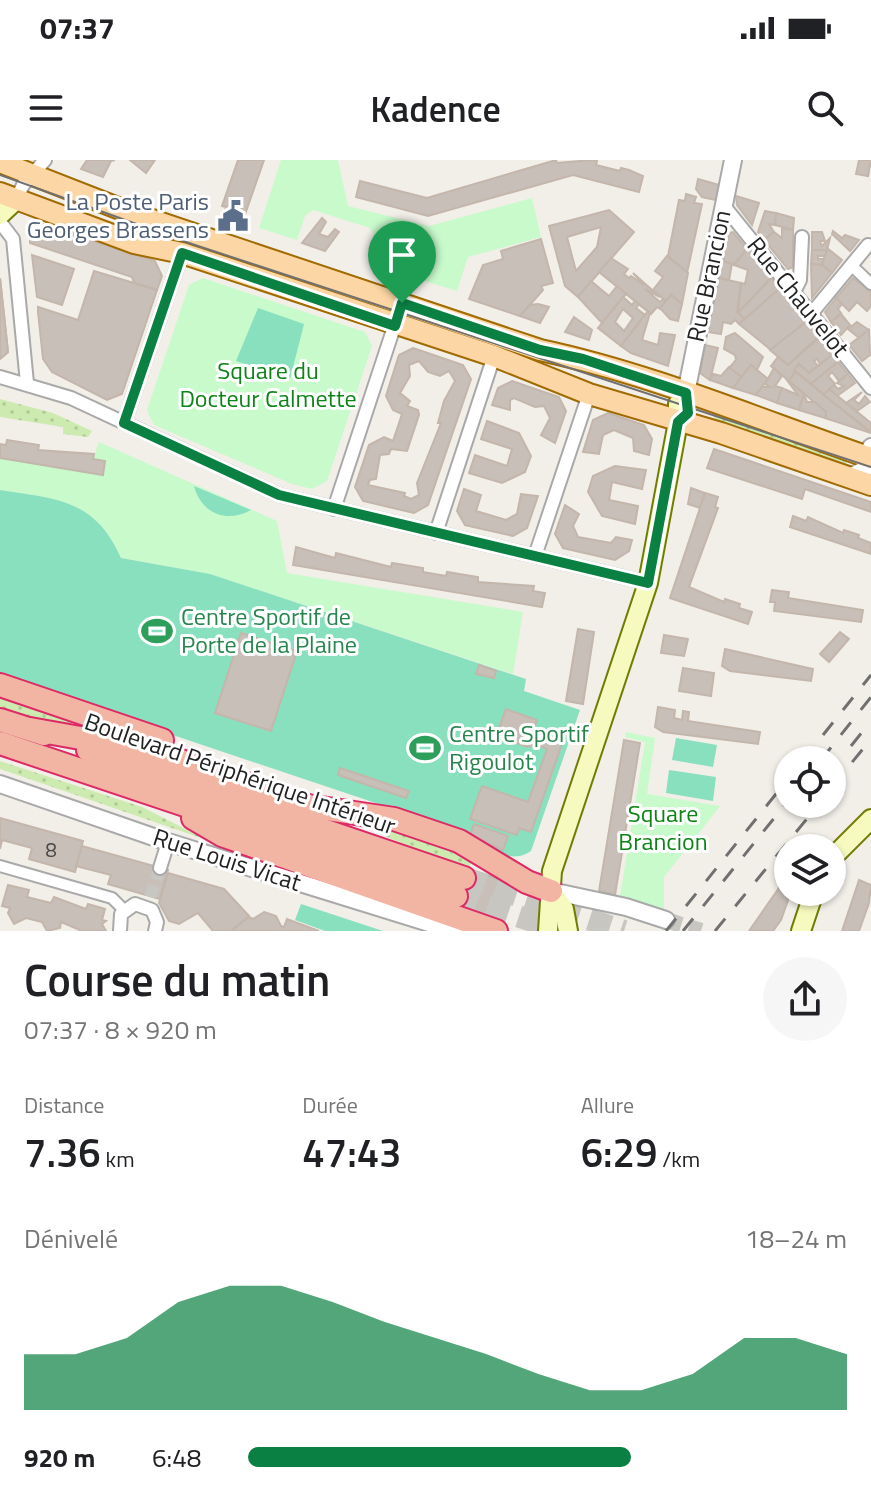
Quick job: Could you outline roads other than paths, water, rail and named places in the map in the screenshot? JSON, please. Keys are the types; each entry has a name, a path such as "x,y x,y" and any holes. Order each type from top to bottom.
{"highway":[{"path":"0,685 305,789 332,803"},
{"name":"Boulevard Périphérique Intérieur","path":"0,720 414,861 460,887 158,796"},
{"path":"30,729 153,751 308,806 394,819 459,841 527,882 551,891"},
{"path":"3,745 158,796 222,835 496,931"},
{"path":"357,821 414,861"}],"main road":[{"path":"0,215 15,173"},
{"path":"15,173 134,243 182,253 395,326 494,356 589,394 721,433 871,485"},
{"path":"15,173 540,350 583,359 870,454"},
{"path":"548,931 547,909 555,863 648,583 678,422 678,404 686,393"},
{"path":"846,844 871,819"},
{"path":"551,891 564,909 568,931"},
{"path":"801,931 809,906"}],"street":[{"name":"Rue Brancion","path":"686,393 733,160"},
{"name":"Rue Chauvelot","path":"725,199 871,388"},
{"path":"0,222 13,239 27,383"},
{"path":"794,292 800,280 802,237"},
{"path":"811,314 868,245"},
{"path":"124,423 182,253"},
{"path":"852,266 871,284"},
{"path":"334,509 402,303"},
{"path":"436,533 494,356"},
{"path":"0,377 71,398 279,495 648,583"},
{"path":"535,556 589,394"},
{"path":"848,478 864,470 870,454"},
{"name":"Rue Louis Vicat","path":"0,784 168,842 455,931"},
{"path":"160,868 168,842"},
{"path":"0,866 112,898 124,910"},
{"path":"551,891 626,907 666,920"},
{"path":"120,931 119,920 124,910 149,901 156,916 155,931"}],"tunnel":[{"path":"150,897 160,868"},
{"path":"464,878 624,931"},
{"path":"456,896 563,931"},
{"path":"666,920 701,931"}],"tram line":[{"path":"0,175 192,244 871,467"}],"railway":[{"path":"814,746 871,675"},
{"path":"832,746 871,697"},
{"path":"851,746 871,721"},
{"path":"846,770 871,739"},
{"path":"666,931 774,796"},
{"path":"683,931 774,818"},
{"path":"715,931 808,818"}],"place":[{"name":"La Poste Paris Georges Brassens","path":"233,216"},
{"name":"Centre Sportif de Porte de la Plaine","path":"157,631"},
{"name":"Centre Sportif Rigoulot","path":"425,748"}],"park label":[{"name":"Square du Docteur Calmette","path":"268,385"},
{"name":"Square Brancion","path":"663,828"}]}
